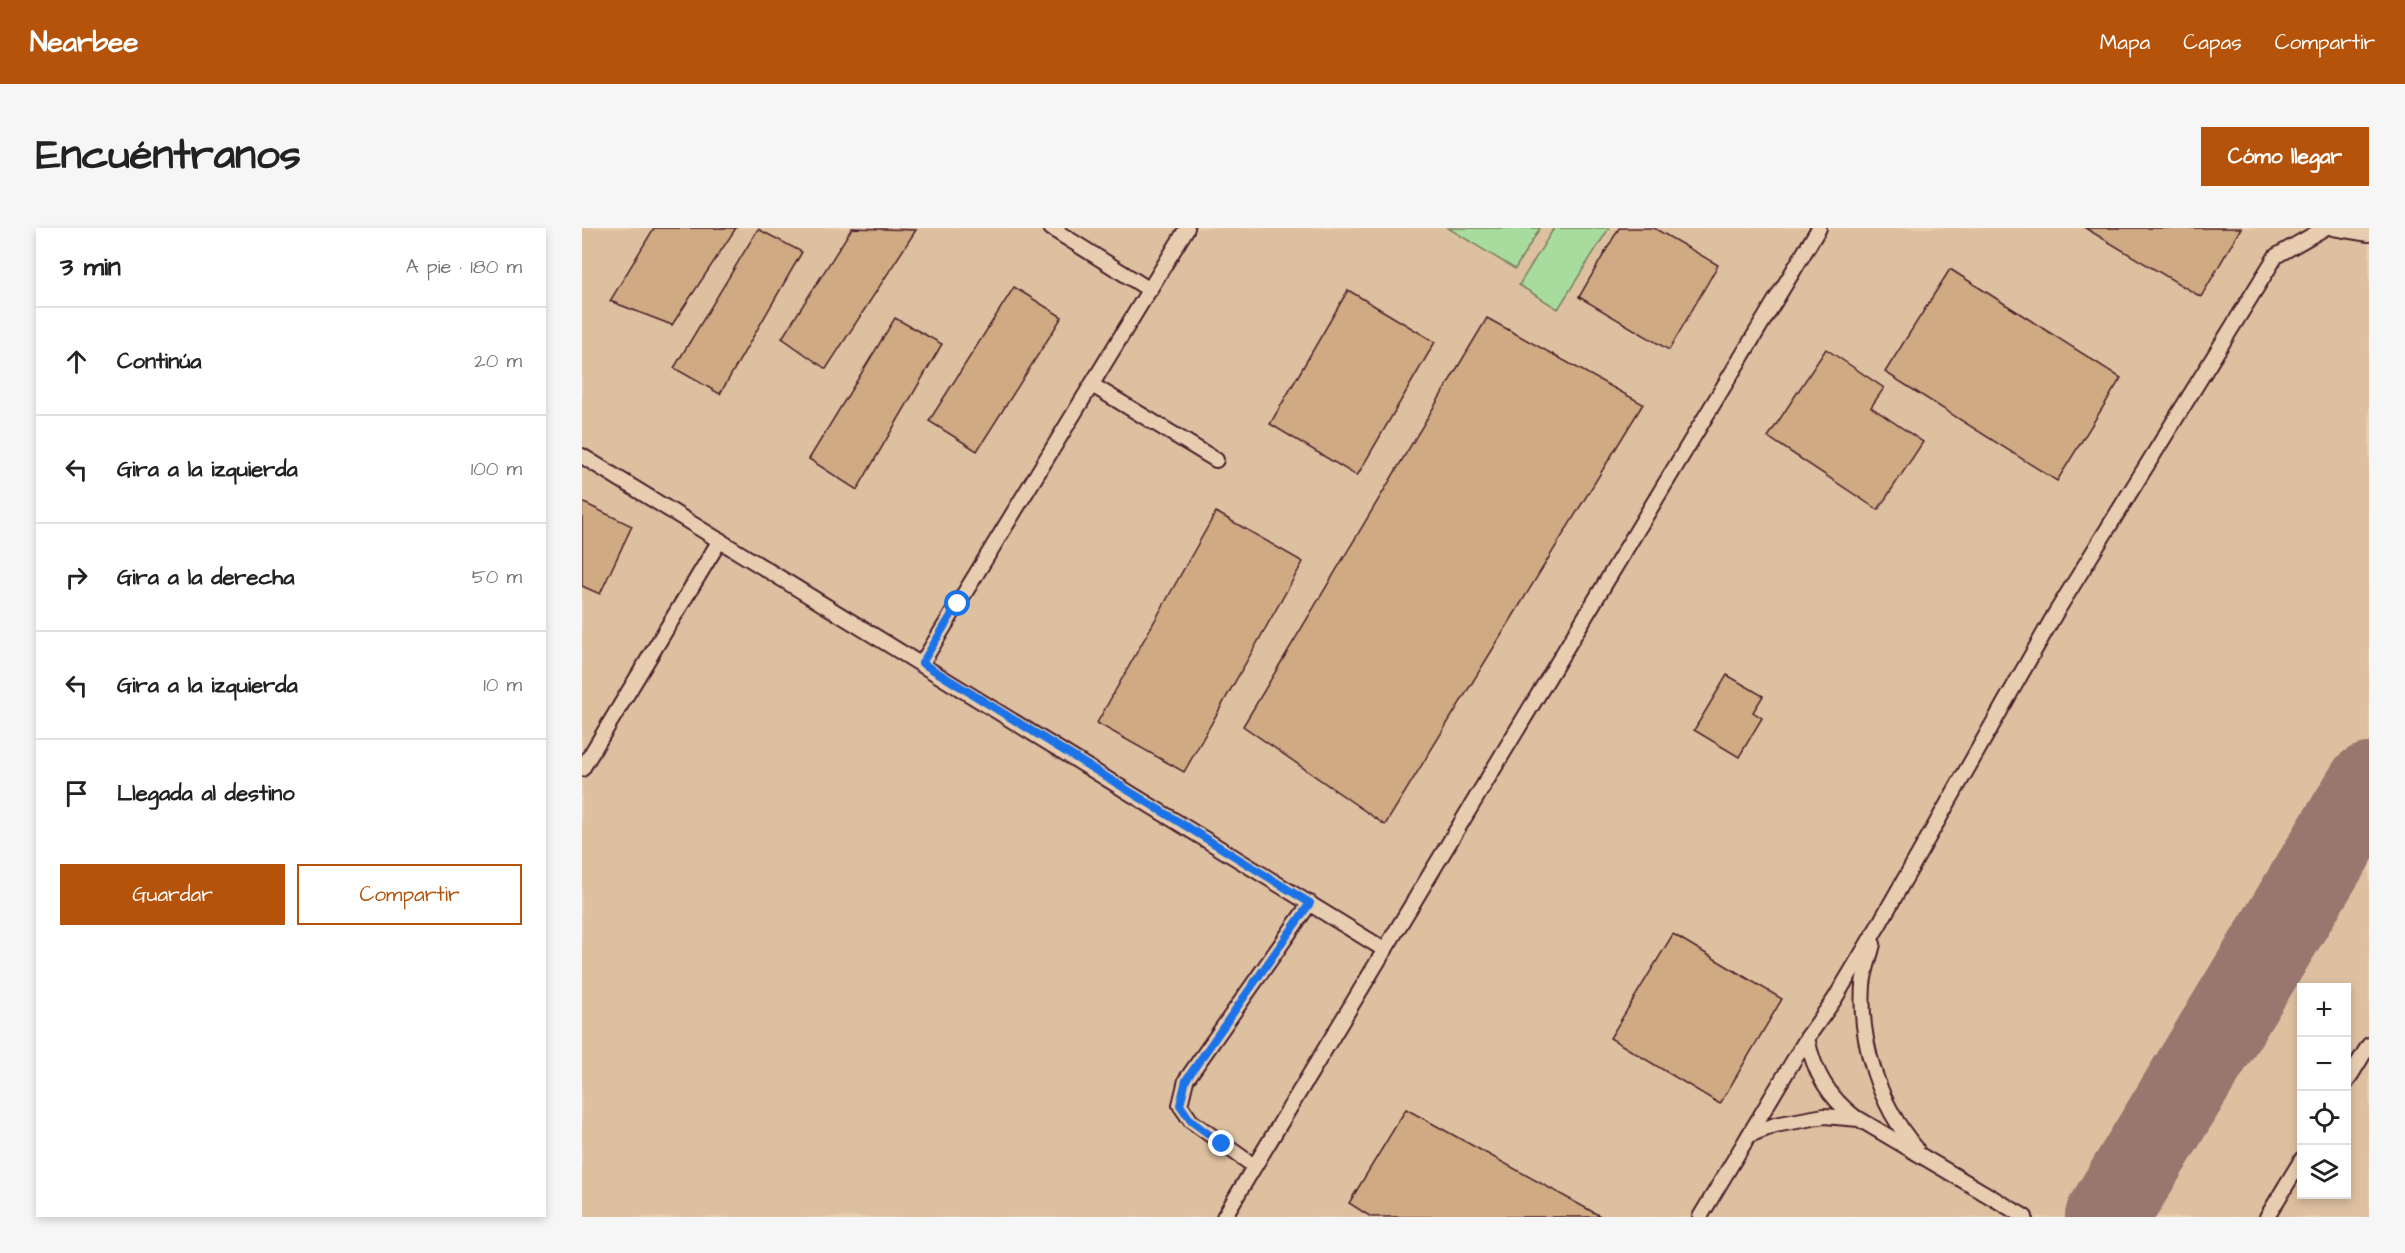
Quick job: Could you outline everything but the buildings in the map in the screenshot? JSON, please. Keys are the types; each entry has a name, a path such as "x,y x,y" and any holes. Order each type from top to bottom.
{"lane":[{"path":"1051,228 1150,290"},
{"path":"922,663 1187,228"},
{"path":"1224,1217 1819,228"},
{"path":"1700,1217 1807,1038 1834,1000 1877,928 2055,614 2276,256 2325,228"},
{"path":"2333,228 2369,234"},
{"path":"1092,385 1216,460"},
{"path":"582,456 922,663 1385,950"},
{"path":"582,769 720,540"},
{"path":"1254,1166 1191,1121 1180,1105 1186,1080 1310,903"},
{"path":"1877,928 1863,984 1866,1033 1871,1062 1898,1127 1921,1155"},
{"path":"1807,1038 1814,1068 1824,1085 1836,1100 1859,1119 2025,1217"},
{"path":"2351,1075 2369,1045"},
{"path":"1749,1135 1775,1125 1806,1118 1839,1116 1859,1119"},
{"path":"2267,1217 2297,1166"}],"shaded area":[{"path":"582,228 2369,228 2369,1217 582,1217"}],"green space":[{"path":"1448,228 1540,228 1515,269"},
{"path":"1554,228 1609,228 1558,309 1519,285"}],"taxiway":[{"path":"2107,1217 2369,785"}],"route":[{"path":"958,604 922,663 1310,903 1288,931 1186,1080 1180,1105 1191,1121 1222,1144"}]}
